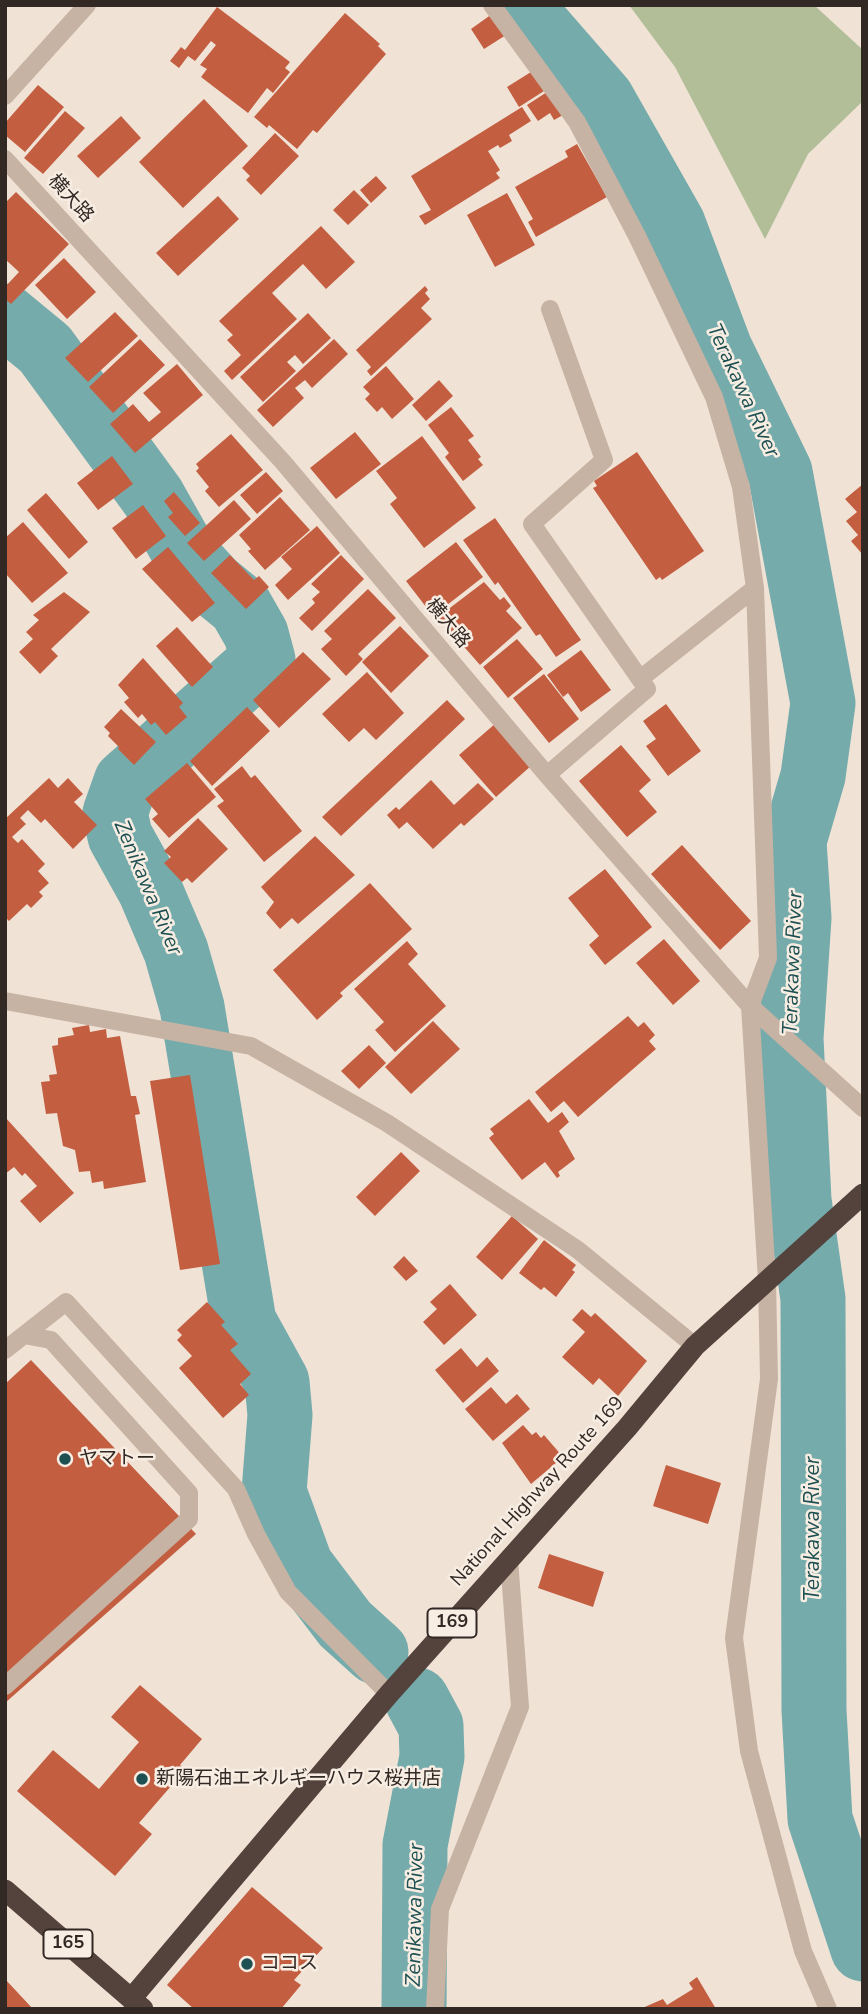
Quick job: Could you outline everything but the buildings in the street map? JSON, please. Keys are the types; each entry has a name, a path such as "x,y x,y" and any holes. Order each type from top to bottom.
{"highway":[{"name":"National Highway Route 169","path":"132,2006 389,1694 695,1346 863,1194"},
{"name":"165","path":"5,1890 132,2006"}],"street":[{"path":"5,96 86,5"},
{"path":"492,5 577,122 637,236 714,397 741,487 755,588 768,958 756,1012 769,1379 734,1638 749,1751 803,1951 828,2009"},
{"name":"横大路","path":"5,159 283,462 547,775 756,1012 863,1108"},
{"path":"547,775 647,689 532,524 604,460 550,309"},
{"path":"640,679 755,588"},
{"path":"5,1001 251,1046 387,1124 578,1250 695,1346"},
{"path":"5,1350 66,1302 236,1489 256,1534 288,1592 389,1694"},
{"path":"5,1686 189,1519 189,1493 51,1340 24,1335"},
{"path":"435,2009 440,1909 520,1707 509,1559"}],"green space":[{"path":"629,5 814,5 863,50 863,101 808,154 765,239 675,67"}],"waterway":[{"name":"Terakawa River","path":"520,5 602,99 673,224 720,349 780,472 823,703 813,776 794,841 799,918 791,1038 799,1200 813,1299 814,1710 820,1819 863,1949"},
{"name":"Zenikawa River","path":"5,316 45,349 153,497 184,552 213,584 240,606 256,634 263,660 126,782 115,813 120,836 150,890 176,951 192,1007 244,1322 277,1382 280,1415 274,1492 301,1566 345,1624 376,1652"},
{"name":"Zenikawa River","path":"414,2009 415,1845 432,1757 431,1726 417,1700"}],"place":[{"name":"ヤマトー","path":"65,1459"},
{"name":"新陽石油エネルギーハウス桜井店","path":"142,1779"},
{"name":"ココス","path":"247,1964"}]}
